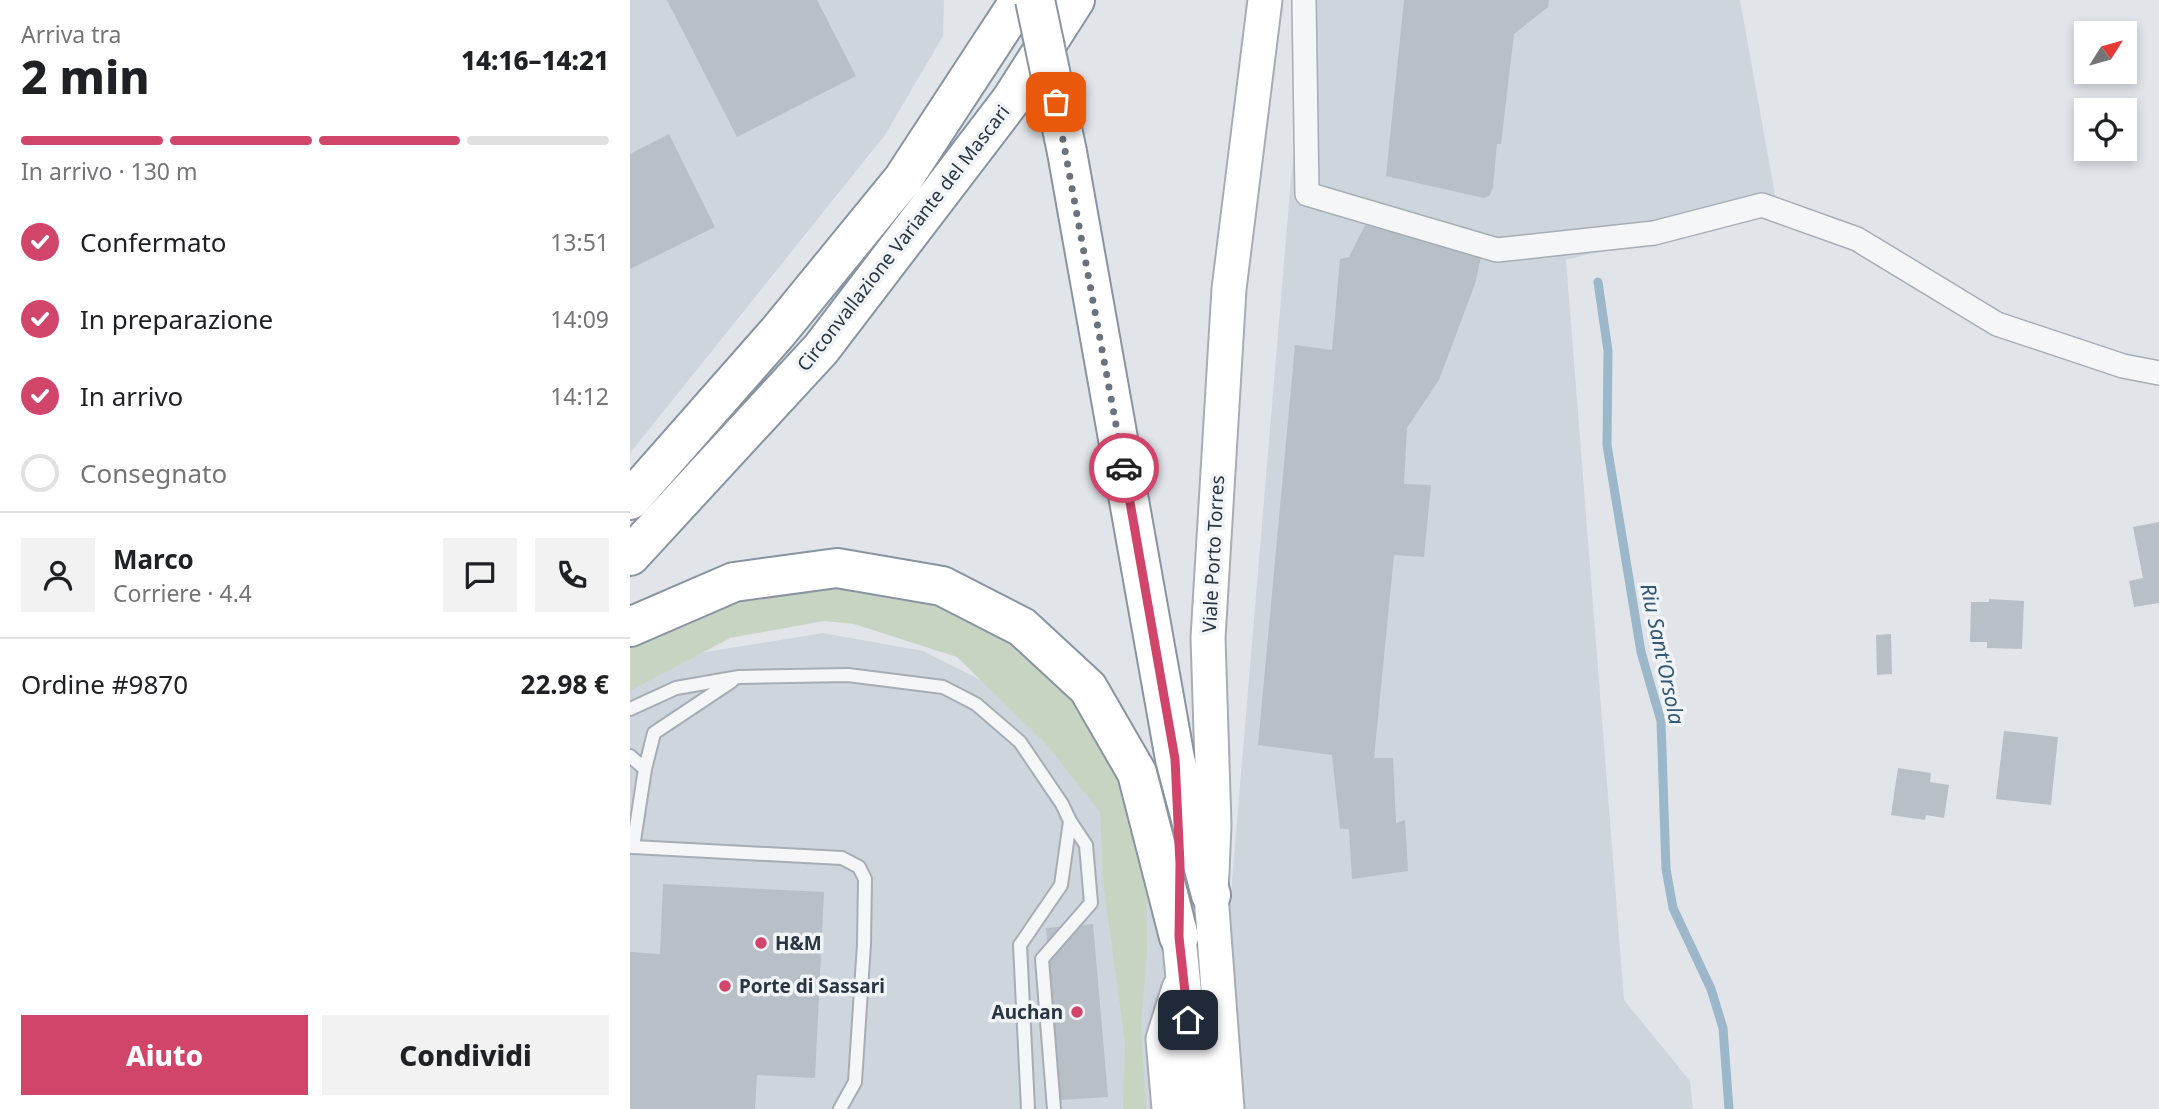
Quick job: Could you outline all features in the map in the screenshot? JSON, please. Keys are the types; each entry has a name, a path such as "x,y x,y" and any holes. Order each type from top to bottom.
{"highway":[{"name":"Circonvallazione Variante del Mascari","path":"630,500 778,332 903,179 1020,0"},
{"path":"1035,0 1067,152 1175,759 1211,895"},
{"name":"Circonvallazione Variante del Mascari","path":"630,556 821,349 1011,100 1075,0"},
{"path":"630,627 734,582 837,568 942,586 1022,627 1088,688 1137,773 1179,937"},
{"path":"1175,759 1180,864 1179,937"}],"main road":[{"name":"Viale Porto Torres","path":"1227,1109 1211,895 1214,825 1208,639 1229,289 1265,0"},
{"path":"1179,937 1196,1109"},
{"path":"1169,1109 1164,1039 1183,976"}],"street":[{"path":"1304,0 1307,194 1497,250 1654,233 1762,205 1857,239 1997,324 2123,366 2159,373"}],"lane":[{"path":"630,709 676,688 739,677 848,675 943,687 976,704 1020,742 1062,803 1086,845 1091,902 1042,959 1054,1109"},
{"path":"739,677 654,733 645,769 633,847 842,858 859,867 865,879 864,944 855,1082 840,1109"},
{"path":"630,756 645,769"},
{"path":"1028,1109 1020,945 1061,885 1070,821"}],"path":[{"path":"800,985 861,989"}],"shaded area":[{"path":"630,0 944,0 943,36 885,135 630,453"},
{"path":"1309,0 1740,0 1777,206 1566,260 1624,1000 1690,1081 1693,1109 630,1109 630,682 663,659 823,633 923,651 1006,693 1106,804 1155,900 1231,893 1290,191"}],"green space":[{"path":"844,581 979,615 1072,689 1130,790 1146,863 1147,952 1141,1025 1146,1109 1123,1109 1125,1043 1103,881 1100,812 1046,744 957,657 854,624 824,621 730,638 630,691 630,642 725,594"}],"building":[{"path":"667,0 817,0 856,76 737,137"},
{"path":"1404,0 1549,0 1548,7 1514,34 1501,144 1497,144 1493,187 1490,195 1484,198 1386,176"},
{"path":"669,134 715,227 630,269 630,154"},
{"path":"1365,225 1482,253 1475,284 1439,380 1407,428 1404,484 1431,485 1424,557 1394,555 1374,758 1393,758 1396,823 1405,820 1408,871 1352,879 1349,829 1340,829 1332,755 1258,745 1295,345 1332,350 1340,259 1349,257"},
{"path":"2159,522 2159,603 2134,607 2129,581 2143,578 2133,527"},
{"path":"1989,599 2024,601 2022,649 1987,648 1987,642 1970,642 1971,602 1989,602"},
{"path":"1891,634 1892,674 1877,675 1876,635"},
{"path":"2004,731 2058,737 2051,805 1996,799"},
{"path":"1898,768 1931,773 1930,782 1949,785 1944,818 1926,815 1925,820 1891,815"},
{"name":"Porte di Sassari","path":"663,884 824,892 815,1078 757,1075 755,1109 630,1109 630,952 660,954"},
{"path":"1093,924 1108,1097 1060,1100 1046,928"}],"waterway":[{"name":"Riu Sant'Orsola","path":"1598,282 1608,351 1607,445 1641,652 1661,721 1666,869 1673,908 1711,989 1723,1028 1729,1109"}],"way so far":[{"path":"1056,102 1124,468"}],"place":[{"name":"H&M","path":"761,943"},
{"name":"Porte di Sassari","path":"725,986"},
{"name":"Auchan","path":"1077,1012"}],"route":[{"path":"1124,468 1175,759 1181,906 1179,937 1188,1020"}]}
